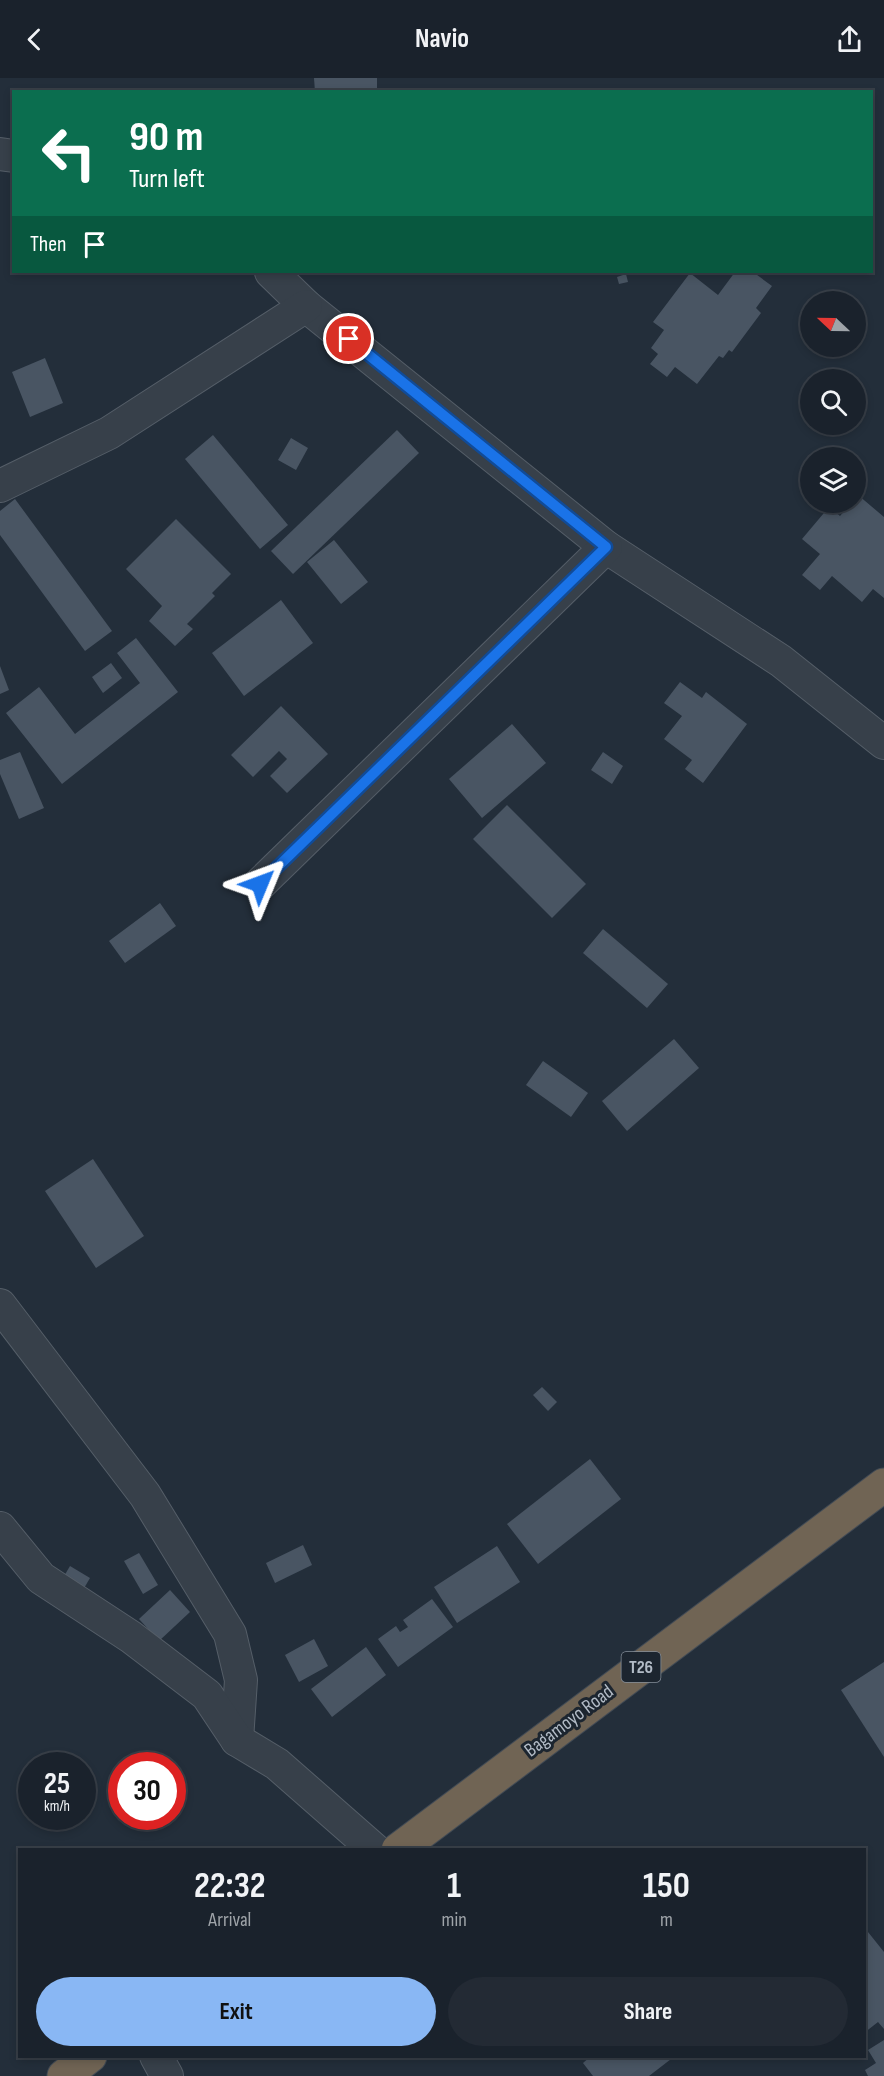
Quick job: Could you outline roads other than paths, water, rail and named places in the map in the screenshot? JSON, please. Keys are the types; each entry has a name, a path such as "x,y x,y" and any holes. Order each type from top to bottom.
{"highway":[{"name":"Bagamoyo Road","path":"402,1848 884,1485"},
{"path":"64,2076 87,2058"}],"street":[{"path":"272,273 306,306 606,547 781,660 884,743"},
{"path":"0,486 109,433 306,306"},
{"path":"260,884 606,547"},
{"path":"0,1305 145,1495 230,1634 241,1680 237,1740"},
{"path":"0,1528 41,1578 131,1637 207,1695 237,1740 277,1764 373,1848"},
{"path":"157,2058 167,2076"}]}
